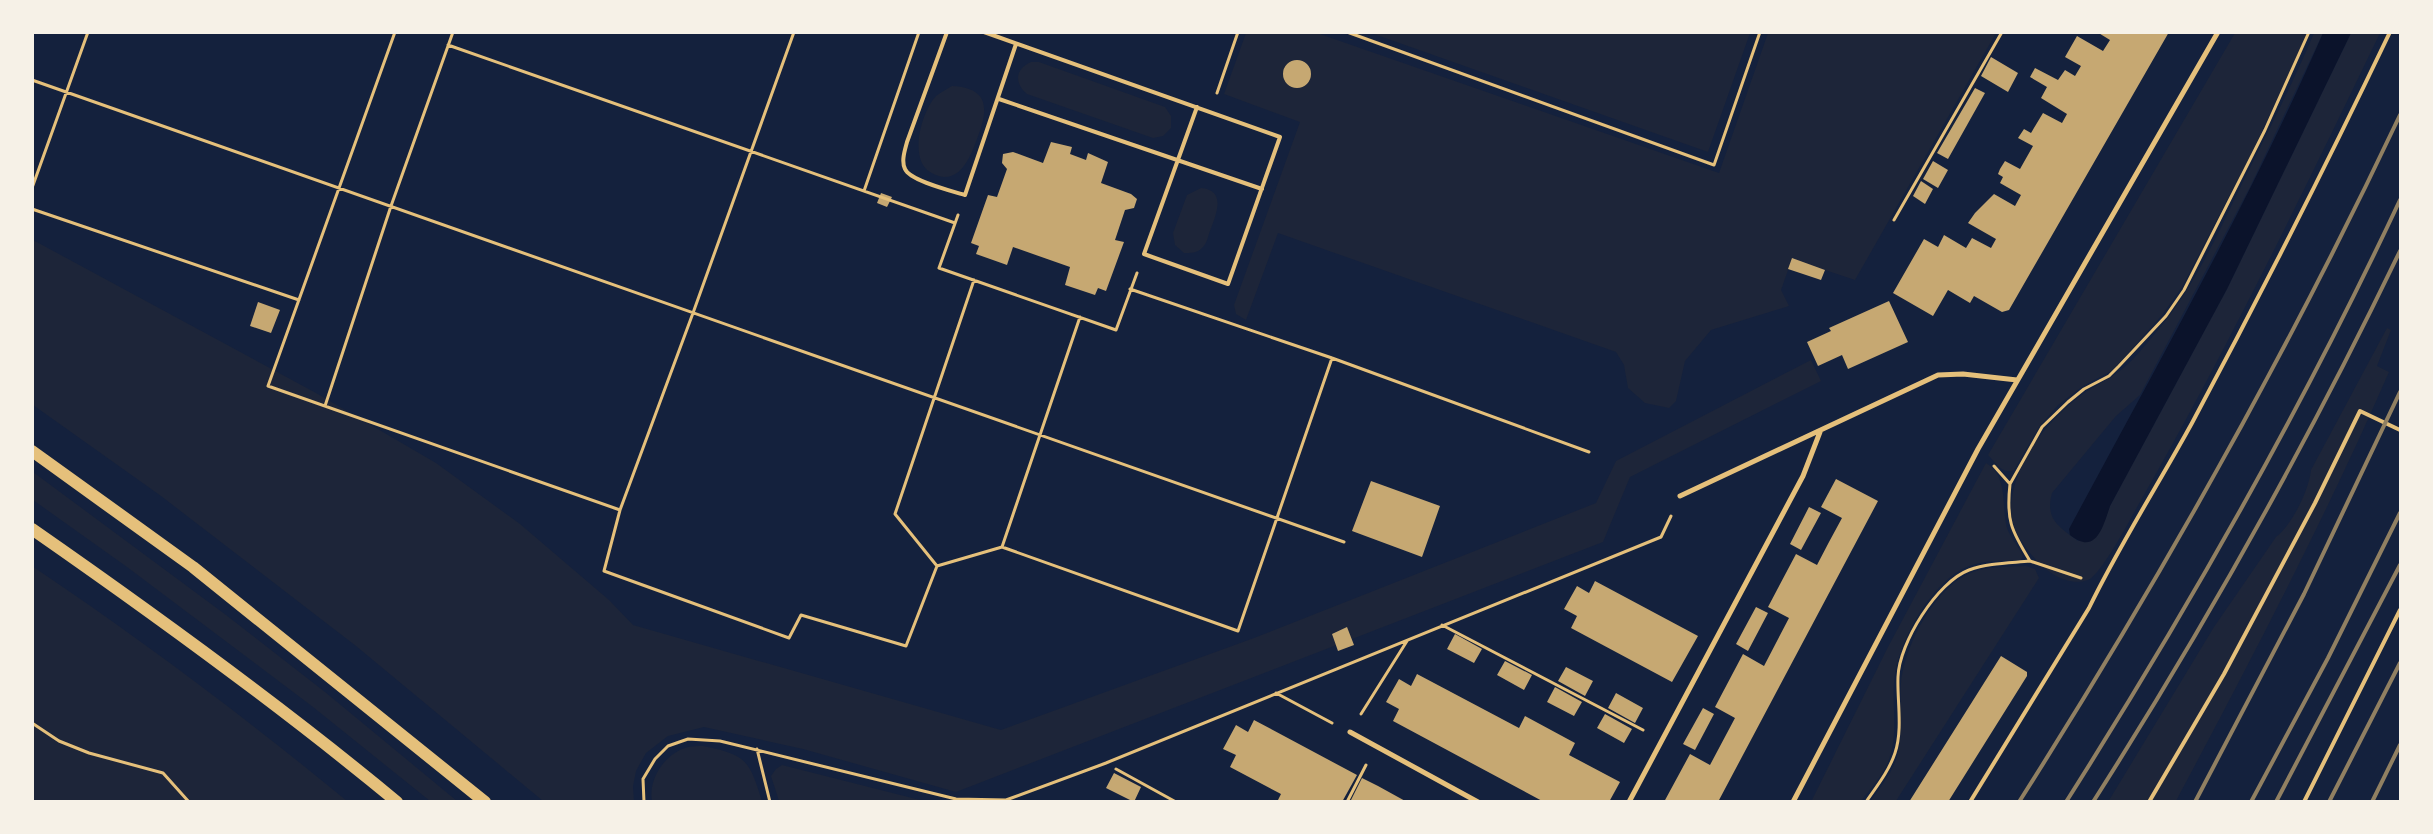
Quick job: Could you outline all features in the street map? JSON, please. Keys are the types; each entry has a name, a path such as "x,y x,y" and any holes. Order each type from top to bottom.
{"main road":[{"path":"32,451 193,567 485,802"},
{"path":"32,529 155,615 306,728 398,802"}],"street":[{"path":"1793,802 1978,449 2218,32"},
{"path":"1680,496 1820,432 1875,403 1938,375 1963,374 2017,380"},
{"path":"1629,802 1803,476 1820,432"},
{"path":"1350,732 1478,802"}],"lane":[{"path":"948,32 907,142 903,159 904,168 911,176 965,195 1016,44"},
{"path":"984,32 1280,136 1228,284 1144,254 1197,107"},
{"path":"1970,802 2089,608 2190,426 2316,187 2390,32"},
{"path":"998,99 1262,189"},
{"path":"2149,802 2224,674 2315,503 2360,411 2400,430"},
{"path":"2304,802 2400,610"}],"path":[{"path":"32,188 88,32"},
{"path":"394,32 268,386 620,510"},
{"path":"325,406 391,206 453,32"},
{"path":"794,32 694,313 620,510 604,571 789,638 801,615 906,646 937,566"},
{"path":"864,191 919,32"},
{"path":"1211,112 1238,32"},
{"path":"1347,32 1714,165 1760,32"},
{"path":"1894,220 2002,32"},
{"path":"2030,561 2013,534 2008,504 2010,484 2042,427 2084,389 2109,376 2120,366 2166,316 2184,290 2265,130 2309,32"},
{"path":"448,45 955,223"},
{"path":"32,80 1344,542"},
{"path":"965,195 939,268 1116,330 1144,254"},
{"path":"32,209 299,300"},
{"path":"937,566 895,514 974,280"},
{"path":"1130,289 1332,358 1589,452"},
{"path":"1002,547 1080,317"},
{"path":"937,566 1002,547 1238,631 1332,358"},
{"path":"1978,449 2010,484"},
{"path":"644,802 643,779 655,758 668,746 688,739 720,741 956,800 1006,800 1106,763 1275,692 1407,641 1442,625 1661,537 1680,496"},
{"path":"1866,802 1888,771 1896,752 1898,736 1898,674 1911,635 1932,600 1961,574 1970,570 2030,561 2086,580 2103,580"},
{"path":"1442,625 1661,740"},
{"path":"1275,692 1350,732 1407,641"},
{"path":"32,723 59,741 89,753 163,773 189,802"},
{"path":"1347,802 1375,746"},
{"path":"757,750 770,802"},
{"path":"1116,769 1176,802"}],"shaded area":[{"path":"1246,33 1317,33 1719,173 1768,33 1996,33 1855,280 1792,259 1781,290 1789,306 1711,330 1685,361 1676,401 1669,408 1645,403 1628,388 1624,365 1616,352 1278,233 1246,320 1236,314 1234,305 1300,122 1224,94"},
{"path":"1371,33 1750,33 1708,152"},
{"path":"2235,33 2308,33 2254,148 2182,287 2162,315 2113,370 2083,386 2058,405 2039,427 2014,470 2003,470 1988,455"},
{"path":"2314,33 2323,33 2250,187 2140,395 2116,416 2052,493 2050,509 2052,516 2059,526 2078,541 2104,522 2110,506 2227,289 2351,33 2380,33 2232,332 2169,451 2121,536 2100,569 2088,580 2074,582 2059,578 2036,560 2018,536 2013,523 2011,508 2013,491 2025,459 2045,429 2057,416 2087,391 2123,369 2171,313 2195,277 2215,240 2280,108"},
{"path":"2323,33 2351,33 2227,289 2110,506 2101,530 2092,541 2079,541 2070,535 2069,529 2169,345 2233,221"},
{"path":"1031,62 1039,62 1165,107 1171,116 1171,128 1163,136 1153,138 1027,94 1020,85 1018,77 1022,68"},
{"path":"952,86 974,91 980,96 984,110 981,129 966,163 955,174 948,177 930,172 923,165 919,146 922,123 926,112 936,96"},
{"path":"1201,188 1214,193 1218,204 1217,211 1204,246 1196,252 1184,253 1175,245 1173,233 1187,195"},
{"path":"33,240 316,393 436,463 520,524 609,600 633,625 1001,730 1254,638 1596,503 1616,461 1811,360 1821,381 1630,477 1603,542 956,792 803,749 704,727 668,736 646,753 636,771 633,786 634,802 543,801 356,646 161,496 33,405"},
{"path":"2387,328 2391,330 2377,366 2389,372 2365,427 2287,589 2176,801 2108,802 2214,627 2276,537 2294,516 2307,487 2311,470"},
{"path":"1986,463 1998,476 2001,484 2007,528 2023,556 2021,560 1990,561 1972,565 1958,572 1945,582 1933,595 1912,626 1898,659 1894,684 1893,743 1889,760 1883,772 1861,801 1811,802 1888,647"},
{"path":"33,472 226,615 325,692 457,801 430,801 313,707 127,567 33,500"},
{"path":"32,566 192,680 347,801 33,801"},
{"path":"2026,566 2035,569 2039,578 1896,801 1870,802 1888,776 1896,760 1901,732 1901,683 1909,652 1924,618 1946,590 1959,579 1979,570"},
{"path":"703,746 729,753 744,762 753,776 762,801 652,801 653,784 665,761 680,750"},
{"path":"782,765 924,801 779,801 771,776"}],"building":[{"path":"2097,32 2169,32 2009,310 2002,312 1974,296 1970,303 1948,290 1933,316 1893,293 1924,239 1938,247 1944,235 1966,248 1972,238 1991,248 1996,239 1968,223 1994,194 2015,206 2021,195 2000,183 2003,177 1998,174 2000,169 2005,161 2020,169 2033,146 2018,138 2024,129 2031,133 2043,113 2062,123 2067,114 2041,98 2047,87 2030,77 2035,68 2058,80 2065,70 2075,76 2081,66 2065,57 2077,36 2103,51 2110,40"},
{"path":"1991,57 2018,73 2008,92 1981,76"},
{"path":"1297,60 1307,64 1311,74 1307,84 1297,88 1287,84 1283,74 1287,64"},
{"path":"1975,88 1985,93 1948,159 1937,153"},
{"path":"1051,142 1072,147 1070,154 1086,160 1088,153 1108,162 1101,183 1131,194 1137,199 1134,208 1125,210 1115,240 1124,242 1106,291 1098,288 1095,295 1065,285 1070,267 1013,247 1007,265 976,254 979,246 971,243 988,195 997,197 1007,169 1002,163 1003,154 1013,152 1043,163"},
{"path":"1933,161 1948,170 1938,188 1923,179"},
{"path":"1921,181 1933,189 1925,204 1913,196"},
{"path":"881,193 892,197 887,207 877,203"},
{"path":"1792,258 1825,270 1821,280 1788,269"},
{"path":"1889,301 1908,342 1848,369 1842,355 1818,366 1807,342 1831,331 1829,328"},
{"path":"258,302 280,310 271,333 250,326"},
{"path":"1836,479 1878,501 1718,802 1664,802 1690,754 1710,765 1735,718 1715,707 1743,654 1764,666 1789,618 1768,607 1796,554 1817,565 1842,518 1821,507"},
{"path":"1371,481 1440,506 1422,557 1352,531"},
{"path":"1809,507 1821,513 1801,550 1790,544"},
{"path":"1595,581 1698,636 1672,682 1571,628 1577,616 1564,609 1577,586 1589,593"},
{"path":"1756,607 1768,613 1748,651 1736,644"},
{"path":"1347,627 1354,645 1338,651 1332,634"},
{"path":"1455,634 1482,649 1474,663 1447,649"},
{"path":"2001,656 2027,672 2027,676 1948,802 1909,802"},
{"path":"1505,661 1532,675 1524,690 1497,675"},
{"path":"1566,667 1593,681 1585,696 1558,681"},
{"path":"1417,674 1519,728 1525,716 1575,743 1569,755 1620,782 1609,802 1544,802 1393,721 1399,709 1386,702 1399,679 1411,686"},
{"path":"1555,687 1582,702 1574,716 1547,702"},
{"path":"1616,693 1643,708 1635,723 1608,708"},
{"path":"1703,708 1714,714 1695,750 1683,744"},
{"path":"1605,714 1632,729 1624,743 1597,728"},
{"path":"1254,720 1357,775 1342,802 1277,802 1281,794 1230,767 1236,755 1223,749 1236,725 1248,732"},
{"path":"1114,773 1141,787 1134,802 1106,788"},
{"path":"1362,778 1378,786 1407,802 1350,802"}],"railway":[{"path":"2019,802 2172,550 2220,464 2313,291 2400,115"},
{"path":"2066,802 2112,729 2243,506 2324,354 2400,200"},
{"path":"2093,802 2176,668 2255,531 2330,392 2400,251"},
{"path":"2195,802 2304,594 2400,392"},
{"path":"2251,802 2328,658 2400,513"},
{"path":"2276,802 2400,565"},
{"path":"2329,802 2400,663"},
{"path":"2372,802 2400,745"}]}
